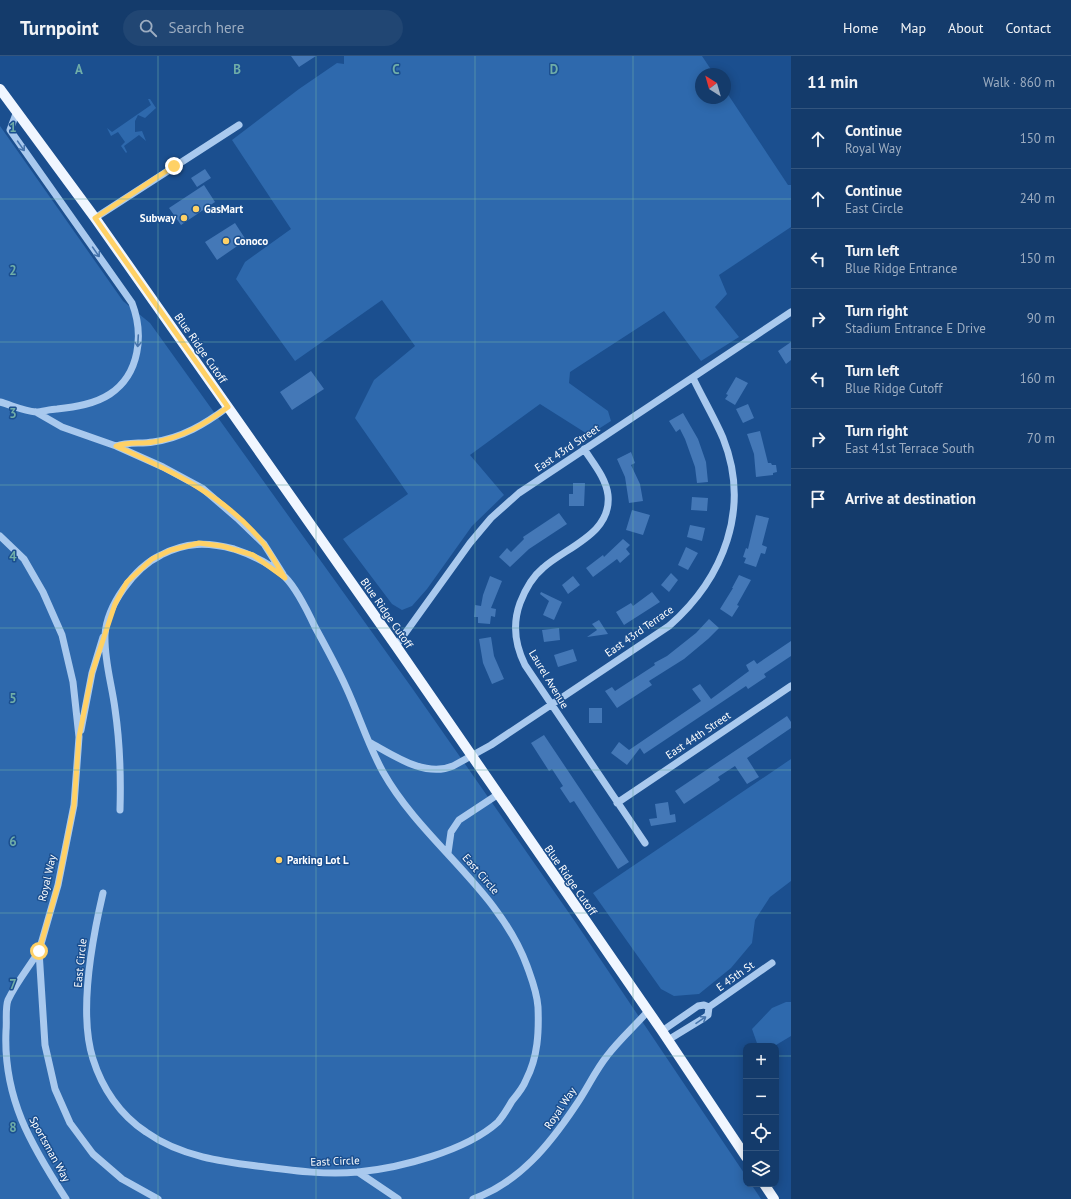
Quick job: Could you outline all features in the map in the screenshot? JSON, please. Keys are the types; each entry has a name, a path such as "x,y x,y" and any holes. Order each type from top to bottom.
{"main road":[{"name":"Blue Ridge Cutoff","path":"0,89 95,218 396,646 497,795 662,1031 743,1152"},
{"path":"766,1187 774,1199"}],"street":[{"path":"16,111 10,130 132,303 137,316 139,331 138,349 129,371 120,385 110,394 86,404 36,412"},
{"path":"95,218 239,125"},
{"name":"East 43rd Street","path":"396,646 470,543 491,518 519,493 791,312"},
{"name":"East 43rd Terrace","path":"472,756 551,705 674,621 696,599 714,572 721,558 729,535 733,515 733,473 723,438 693,378"},
{"path":"0,402 36,412 62,426 116,446 163,467 202,488 238,518 264,544 285,578"},
{"path":"116,446 122,444 153,442 178,436 206,424 228,407"},
{"name":"Laurel Avenue","path":"584,449 607,487 608,500 604,520 595,531 554,559 536,575 524,592 516,612 515,635 520,655 551,705 645,844"},
{"name":"Royal Way","path":"0,536 24,559 43,592 62,635 73,682 79,737 74,805 58,885 39,951 45,1045 55,1088 70,1123 93,1154 122,1179 158,1199"},
{"name":"East Circle","path":"79,737 92,673 115,604 127,582 152,559 171,550 199,543 222,546 253,555 285,578 307,611 345,684 369,742 384,773 415,818 495,907 521,950 537,994 539,1038 527,1080 499,1120 468,1143 419,1161 358,1172 307,1173 207,1158 170,1147 134,1123 114,1102 99,1075 90,1049 87,1020 90,963 94,932 103,893"},
{"name":"East Circle","path":"105,631 106,664 115,705 121,754 120,810"},
{"name":"East 44th Street","path":"617,802 791,686"},
{"path":"369,742 403,761 430,769 446,769 472,756"},
{"name":"East Circle","path":"448,853 451,832 459,820 497,795"},
{"name":"Sportsman Way","path":"39,951 8,1001 6,1035 7,1063 11,1091 22,1121 46,1168 66,1199"},
{"name":"E 45th St","path":"668,1040 704,1018 708,1015 710,1007 772,963"},
{"name":"E 45th St","path":"662,1031 698,1006 704,1005 710,1007"},
{"name":"Royal Way","path":"473,1199 484,1195 517,1175 546,1148 576,1105 607,1056 648,1011"},
{"path":"358,1172 398,1199"}],"shaded area":[{"path":"344,56 702,56 710,68 695,68 695,104 731,104 731,99 788,185 791,185 791,227 719,275 727,294 715,307 739,337 701,361 664,311 570,372 569,383 608,411 611,421 589,435 540,404 470,455 504,495 472,526 427,589 412,606 402,610 392,604 343,539 408,494 355,418 374,380 415,346 382,300 295,361 236,279 245,262 291,229 232,140 299,89 337,63 344,64"},
{"path":"148,99 150,99 156,108 145,118 138,115 135,121 135,132 142,131 146,141 139,135 124,146 127,152 126,153 121,146 125,142 118,132 111,136 107,128 112,132 151,105"},
{"path":"0,126 123,301 150,323 412,688 576,923 743,1172 743,1187 753,1187 761,1199 0,1199"},
{"path":"791,759 791,881 770,897 755,920 752,943 731,968 699,994 674,996 661,989 593,893"},
{"path":"786,1002 791,1002 791,1036 779,1043 757,1043 752,1029 772,1008"}],"building":[{"path":"291,56 316,56 299,67"},
{"path":"205,169 211,178 197,187 191,178"},
{"path":"204,185 215,202 181,225 169,208"},
{"name":"Conoco","path":"235,223 246,240 217,260 205,242"},
{"path":"791,342 791,360 786,364 778,351"},
{"path":"311,371 324,389 292,410 280,392"},
{"path":"736,377 748,383 735,405 725,399 728,395 726,394"},
{"path":"748,404 754,418 743,423 736,409"},
{"path":"683,413 698,439 706,462 708,482 697,483 695,467 685,439 680,429 676,432 669,421"},
{"path":"760,431 768,463 776,465 777,472 773,473 773,475 756,477 754,454 747,434"},
{"path":"631,452 635,463 631,465 640,484 643,501 629,503 625,477 617,459"},
{"path":"573,483 585,483 584,506 569,506 569,494 573,494"},
{"path":"692,497 708,498 707,511 691,510"},
{"path":"632,510 650,515 643,535 626,530"},
{"path":"559,513 567,524 529,549 510,567 499,557 507,548 511,552 524,539 523,537"},
{"path":"756,515 769,518 762,545 767,547 765,554 761,553 756,567 744,563 746,558 743,557 746,548 748,549"},
{"path":"690,525 705,528 702,541 687,537"},
{"path":"623,539 630,545 626,549 630,554 620,563 617,559 593,577 586,568 603,555 604,557"},
{"path":"686,547 698,553 688,570 678,565"},
{"path":"671,573 678,580 669,592 661,585"},
{"path":"739,575 751,580 737,605 739,606 732,617 720,609"},
{"path":"490,576 502,581 491,608 496,609 495,617 491,616 490,624 478,623 478,617 474,617 475,605 481,606 483,595"},
{"path":"573,576 580,585 568,594 562,585"},
{"path":"541,592 562,602 554,620 543,615 549,601 540,594"},
{"path":"652,592 660,602 624,625 616,612 631,603 633,606"},
{"path":"709,619 719,628 708,639 684,659 649,681 652,685 617,708 605,691 612,687 615,691 655,665 654,663 667,656 696,633"},
{"path":"599,620 608,634 587,637 597,630 592,624"},
{"path":"559,628 560,640 544,642 542,630"},
{"path":"491,637 494,656 504,679 492,684 483,663 479,639"},
{"path":"791,641 791,656 764,674 766,677 748,689 746,686 644,754 640,748 627,765 611,753 619,742 629,750 701,701 692,689 700,684 711,699 749,671 746,665 754,660 757,664"},
{"path":"573,649 577,661 558,667 554,655"},
{"path":"589,708 602,708 602,723 589,723"},
{"path":"787,716 791,722 791,728 747,758 759,777 747,784 735,766 718,777 720,780 684,804 675,791"},
{"path":"544,735 629,862 618,869 574,801 570,803 560,788 563,786 552,769 549,771 531,743"},
{"path":"668,802 670,815 675,814 676,822 651,826 649,819 657,818 655,804"}],"place":[{"name":"GasMart","path":"196,209"},
{"name":"Subway","path":"184,218"},
{"name":"Conoco","path":"226,241"},
{"name":"Parking Lot L","path":"279,860"}],"route":[{"path":"39,951 58,885 74,805 79,737 92,673 115,604 127,582 152,559 171,550 199,543 222,546 253,555 285,578 264,544 238,518 202,488 163,467 116,446 122,444 153,442 178,436 206,424 228,407 95,218 174,166"}]}
